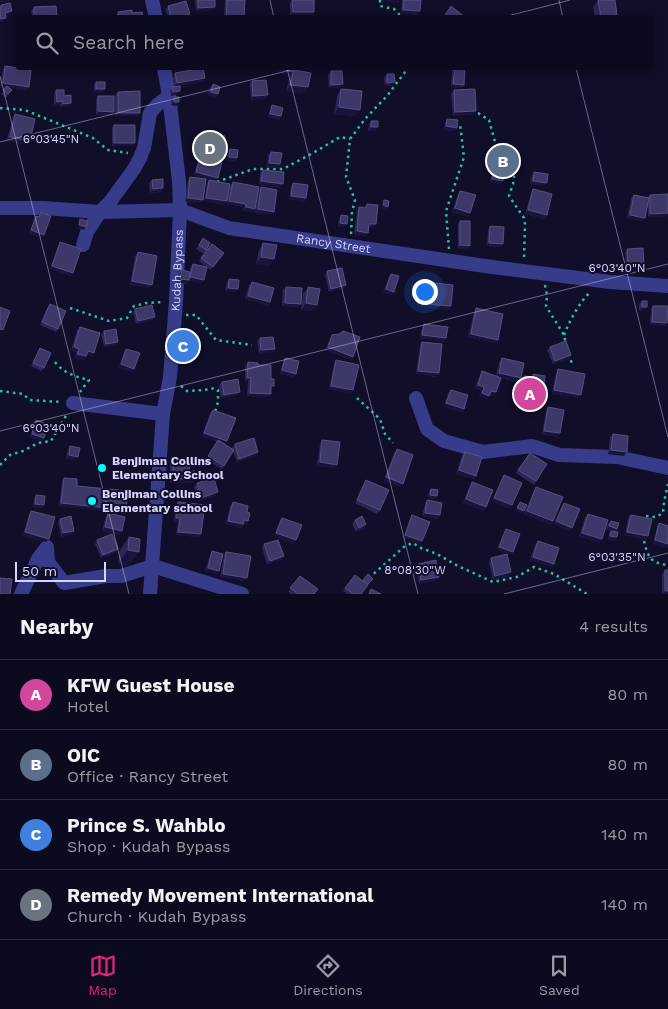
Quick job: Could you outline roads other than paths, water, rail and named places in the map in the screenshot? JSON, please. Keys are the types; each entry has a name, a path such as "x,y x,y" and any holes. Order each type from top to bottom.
{"street":[{"path":"152,0 155,15"},
{"name":"Kudah Bypass","path":"150,594 163,414 170,377 180,210 179,181 164,70"},
{"path":"83,245 87,232 100,212 110,202 134,169 144,148 150,113 169,96"},
{"name":"Rancy Street","path":"0,208 43,208 100,212 180,210 229,228 538,273 610,282 668,286"},
{"path":"416,398 427,429 444,441 483,452 532,446 559,455 617,457 668,468"},
{"path":"73,403 163,414"},
{"path":"21,594 38,559 47,547 48,562 64,583 106,576 121,576 153,566 242,594"}],"place":[{"name":"Remedy Movement International","path":"210,148"},
{"name":"OIC","path":"503,161"},
{"name":"Prince S. Wahblo","path":"183,346"},
{"name":"KFW Guest House","path":"530,394"},
{"name":"Benjiman Collins Elementary School","path":"102,468"},
{"name":"Benjiman Collins Elementary school","path":"92,501"}]}
